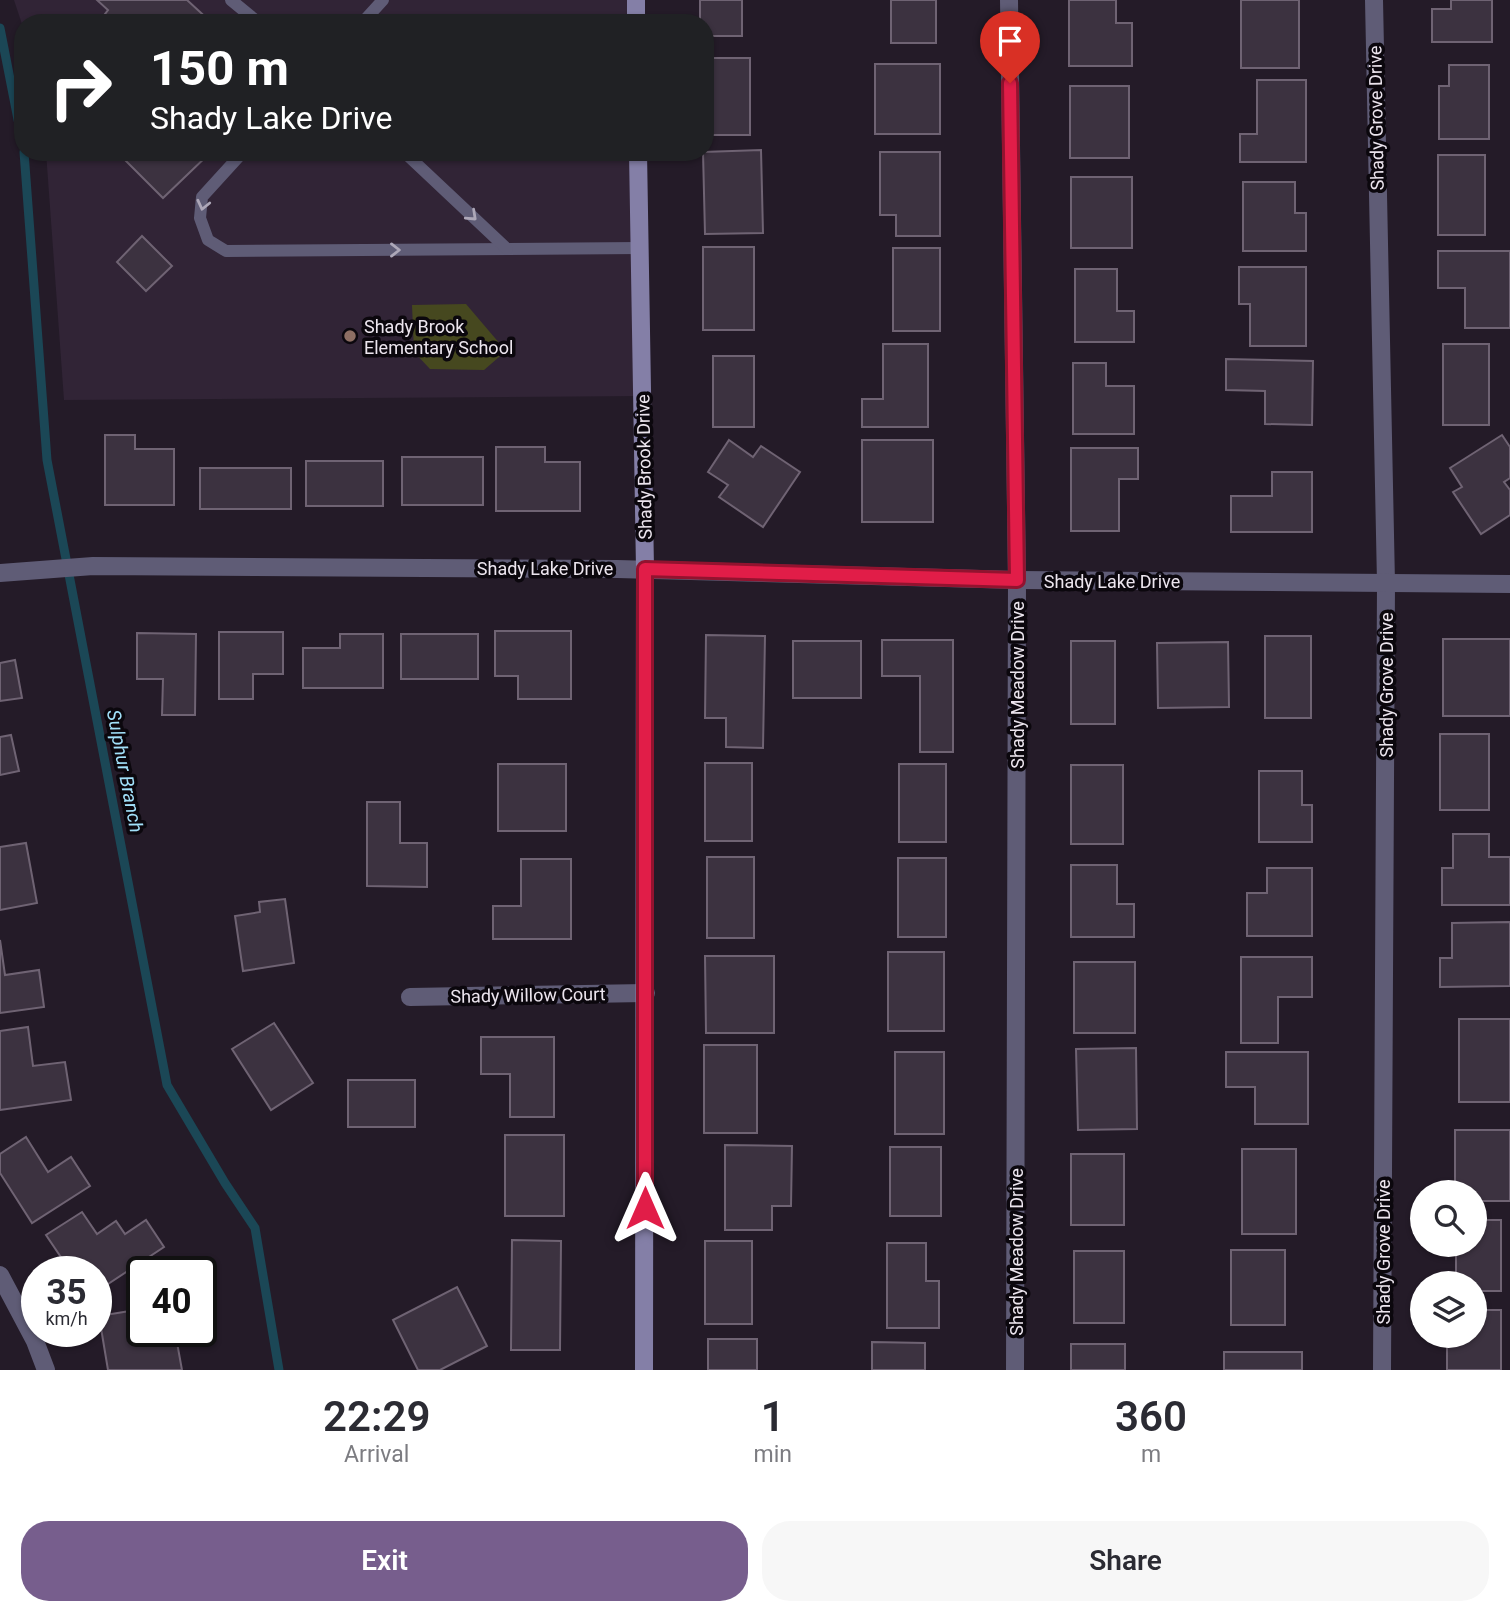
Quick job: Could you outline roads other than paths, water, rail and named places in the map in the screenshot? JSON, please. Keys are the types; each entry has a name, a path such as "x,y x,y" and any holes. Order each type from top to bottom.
{"street":[{"name":"Shady Meadow Drive","path":"1009,0 1017,580 1015,1370"},
{"name":"Shady Grove Drive","path":"1374,0 1387,583 1382,1370"},
{"name":"Shady Brook Drive","path":"638,161 645,569 645,1370"},
{"name":"Shady Lake Drive","path":"3,573 93,566 645,569 1017,580 1510,584"},
{"name":"Shady Willow Court","path":"410,997 646,993"},
{"path":"0,1275 35,1341 46,1370"}],"lane":[{"path":"231,0 248,14"},
{"path":"370,14 383,0"},
{"path":"235,161 202,197 200,219 208,240 226,251 640,248"},
{"path":"414,161 508,249"}],"waterway":[{"name":"Sulphur Branch","path":"0,28 14,99"},
{"name":"Sulphur Branch","path":"25,161 47,460 167,1085 255,1228 279,1370"}],"place":[{"name":"Shady Brook Elementary School","path":"350,336"}]}
